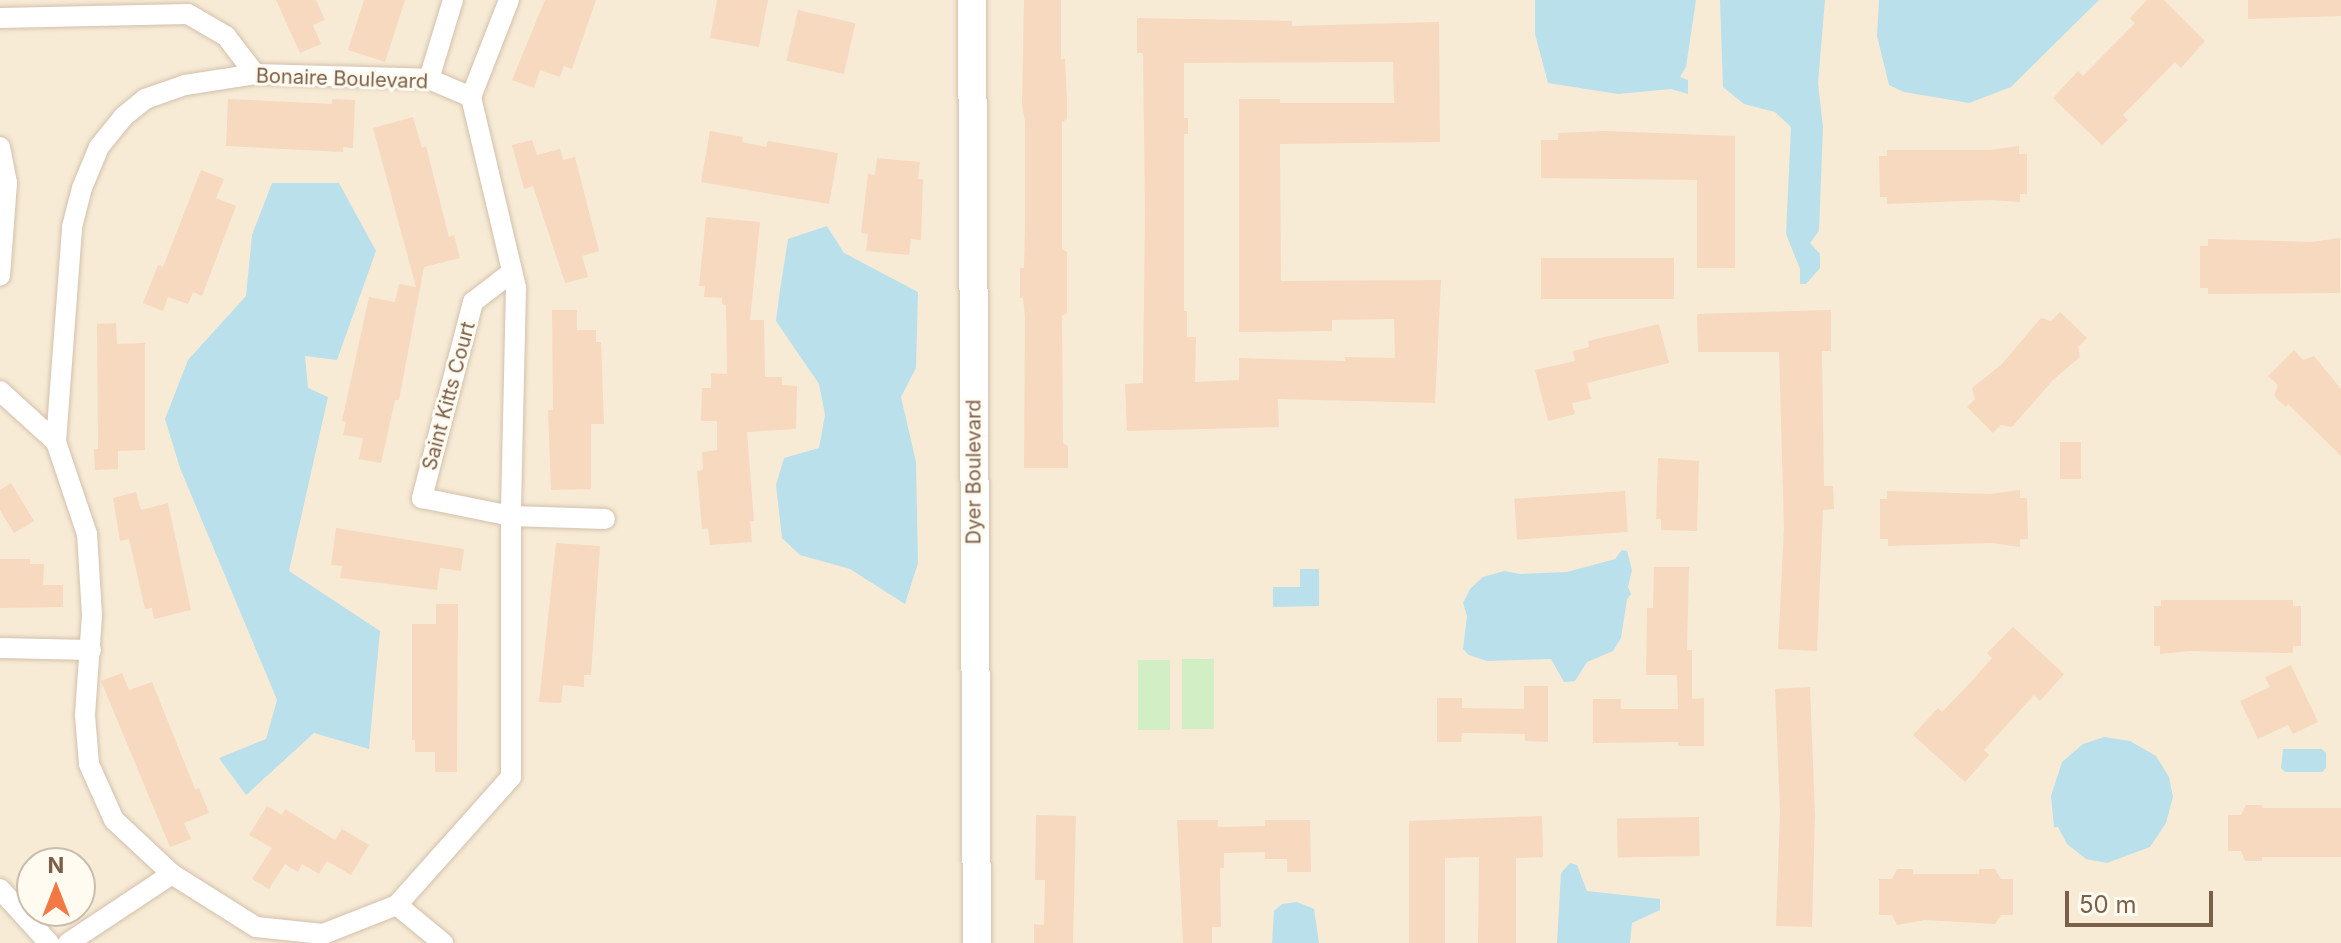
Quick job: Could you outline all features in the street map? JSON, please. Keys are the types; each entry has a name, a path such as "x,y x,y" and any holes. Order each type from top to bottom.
{"main road":[{"name":"Dyer Boulevard","path":"972,0 977,943"}],"street":[{"path":"429,79 453,0"},
{"path":"471,97 509,0"},
{"path":"0,18 188,14 226,36 255,74"},
{"name":"Bonaire Boulevard","path":"255,74 429,79 471,97 516,288 511,516 511,777 397,905 325,939 252,935 172,874 114,820 89,764 85,715 92,607 87,534 56,442 72,227 82,188 99,147 123,117 145,99 185,85 255,74"},
{"path":"0,147 7,183 0,276"},
{"name":"Saint Kitts Court","path":"511,516 422,498 473,302 512,272"},
{"path":"0,391 56,442"},
{"path":"511,516 605,519"},
{"path":"0,648 91,650"},
{"path":"68,943 172,874"},
{"path":"0,889 49,943"},
{"path":"397,905 443,943"}],"shaded area":[{"path":"0,0 2341,0 2341,943 0,943"}],"green space":[{"path":"1182,659 1214,659 1214,729 1182,729"},
{"path":"1138,660 1170,660 1170,730 1138,730"}],"water":[{"path":"1535,0 1696,0 1686,67 1680,77 1688,80 1688,94 1671,89 1618,94 1548,83 1535,34"},
{"path":"1720,0 1825,0 1818,83 1823,127 1819,231 1810,243 1820,254 1820,268 1806,284 1800,284 1800,269 1786,234 1791,127 1775,112 1744,104 1723,87"},
{"path":"1879,0 2099,0 2011,87 1969,103 1904,92 1889,85 1877,36"},
{"path":"272,183 339,183 376,251 337,360 305,356 308,388 328,397 289,571 380,631 369,749 314,733 246,795 219,758 266,739 277,700 180,468 165,419 188,360 246,296 252,235"},
{"path":"827,226 844,253 918,292 916,368 901,397 916,462 918,563 905,604 850,569 800,555 782,538 776,485 784,458 819,448 825,415 819,384 776,321 780,290 788,239"},
{"path":"1622,550 1627,551 1632,570 1628,587 1631,594 1627,599 1621,638 1613,651 1587,662 1575,681 1564,682 1551,659 1487,661 1469,655 1463,649 1467,616 1463,603 1470,589 1483,577 1504,571 1520,574 1567,572 1615,559"},
{"path":"1300,569 1319,569 1319,606 1273,607 1273,587 1300,587"},
{"path":"2104,737 2130,741 2156,756 2169,777 2173,797 2166,823 2150,847 2107,863 2086,859 2067,844 2058,827 2054,827 2051,796 2062,762 2083,744"},
{"path":"2283,749 2322,749 2326,753 2326,768 2322,772 2285,772 2281,768"},
{"path":"1570,863 1577,865 1587,891 1660,899 1660,910 1632,923 1630,943 1557,943 1561,873"},
{"path":"1297,902 1314,909 1319,943 1272,943 1274,911 1282,904"}],"building":[{"path":"276,0 316,0 325,20 313,25 321,44 300,53"},
{"path":"364,0 405,0 385,62 348,50"},
{"path":"545,0 596,0 572,69 564,66 560,77 540,70 534,88 512,80"},
{"path":"717,0 768,0 759,47 710,38"},
{"path":"1024,0 1061,0 1061,59 1065,59 1067,100 1067,119 1062,122 1062,249 1067,252 1067,313 1062,316 1063,443 1068,446 1068,468 1024,468 1025,317 1023,298 1020,298 1020,268 1024,268 1025,225 1025,122 1022,104"},
{"path":"2147,0 2164,0 2205,41 2181,68 2175,62 2123,115 2128,120 2102,145 2053,98 2078,71 2083,76 2135,23 2130,18"},
{"path":"2248,0 2341,0 2341,16 2248,19"},
{"path":"798,10 855,23 844,74 786,61"},
{"path":"1137,18 1292,21 1292,26 1439,22 1440,142 1280,144 1281,281 1441,280 1435,403 1278,399 1279,427 1127,431 1125,384 1143,383 1143,53 1137,53","holes":["1393,62 1394,103 1280,103 1280,99 1239,99 1239,332 1332,331 1332,320 1394,319 1395,358 1345,357 1345,361 1239,358 1239,380 1195,382 1196,337 1187,337 1187,311 1184,311 1184,134 1188,134 1188,118 1184,118 1184,63"]},
{"path":"228,99 332,104 332,99 355,100 353,148 343,147 343,152 226,146"},
{"path":"413,117 422,148 426,146 449,237 454,235 460,258 424,267 399,400 395,400 381,463 359,459 363,438 343,435 346,422 342,421 369,297 395,302 399,284 416,287 373,128"},
{"path":"710,131 743,137 742,142 766,147 768,141 838,153 829,204 701,182"},
{"path":"1605,131 1735,136 1735,268 1697,268 1697,180 1541,178 1541,140 1558,140 1558,133"},
{"path":"532,140 537,155 560,149 563,160 575,157 599,251 582,256 588,277 565,283 533,186 524,189 512,145"},
{"path":"2019,146 2019,154 2027,154 2027,194 2020,194 2020,202 1991,200 1887,204 1887,197 1880,197 1879,156 1887,156 1887,150 1990,150"},
{"path":"877,158 920,162 918,179 923,179 921,240 911,239 909,255 866,251 868,234 861,233 868,174 875,175"},
{"path":"201,170 224,179 216,198 236,206 202,296 193,292 188,304 168,297 163,311 143,303 158,265 163,267"},
{"path":"706,217 760,222 750,320 764,320 765,377 782,377 782,385 797,386 796,429 747,432 754,521 750,521 752,542 710,545 708,528 702,529 697,471 703,470 702,452 717,450 717,421 701,421 702,388 711,388 711,373 727,374 726,305 722,304 722,298 704,297 705,286 699,286"},
{"path":"2340,238 2340,293 2208,294 2208,288 2200,288 2200,246 2208,246 2208,239 2310,242"},
{"path":"1541,258 1674,258 1674,299 1541,299"},
{"path":"552,310 577,310 577,330 596,330 596,342 601,342 604,424 591,424 591,489 551,490 548,410 553,410"},
{"path":"1831,310 1831,351 1822,351 1824,486 1833,486 1834,509 1823,510 1817,651 1778,649 1784,528 1779,352 1698,352 1697,314"},
{"path":"2060,312 2087,338 2078,347 2080,357 2053,380 2012,427 2001,425 1993,433 1967,407 1975,399 1972,388 2002,364 2041,318 2051,321"},
{"path":"116,323 117,344 145,343 145,450 118,451 118,469 95,470 94,449 98,449 97,324"},
{"path":"1659,324 1669,363 1587,383 1591,399 1572,403 1575,414 1548,421 1535,370 1575,361 1573,351 1589,347 1588,341"},
{"path":"2294,350 2303,360 2314,356 2341,389 2341,456 2288,404 2286,407 2274,396 2278,385 2268,376"},
{"path":"2060,442 2081,442 2081,479 2060,479"},
{"path":"1658,458 1699,461 1697,531 1661,530 1661,519 1656,519"},
{"path":"11,483 34,521 14,533 0,510 0,490"},
{"path":"2020,490 2020,498 2027,498 2028,539 2020,539 2020,547 1991,543 1888,546 1888,539 1880,539 1880,499 1887,499 1887,491 1990,494"},
{"path":"1625,491 1628,532 1517,540 1514,499"},
{"path":"136,492 141,510 168,503 191,610 154,619 152,608 145,609 129,539 120,541 113,498"},
{"path":"336,528 464,549 461,571 440,568 437,590 340,578 342,566 331,565"},
{"path":"556,543 600,546 591,675 584,675 584,687 563,685 561,703 539,702"},
{"path":"0,559 30,559 30,564 44,564 43,585 63,585 63,607 0,608"},
{"path":"1654,567 1689,567 1687,650 1692,650 1692,699 1704,698 1704,746 1678,746 1678,742 1593,743 1593,699 1621,699 1621,709 1678,709 1677,675 1646,675 1647,608 1653,608"},
{"path":"2161,600 2293,600 2293,606 2301,606 2301,646 2293,646 2293,653 2190,651 2160,654 2160,646 2154,646 2154,606 2161,606"},
{"path":"436,604 458,604 457,772 435,772 435,752 415,752 415,740 412,740 412,624 436,624"},
{"path":"2013,627 2064,674 2040,701 2034,695 1984,750 1989,755 1965,782 1913,735 1938,708 1942,712 1971,682 1992,658 1987,653"},
{"path":"2291,665 2318,722 2293,734 2288,725 2258,739 2240,701 2270,687 2265,677"},
{"path":"122,673 129,690 152,682 195,789 199,788 209,813 184,823 191,839 170,847 101,681"},
{"path":"1524,686 1548,686 1548,742 1525,741 1525,734 1462,733 1461,742 1437,742 1437,698 1462,698 1462,708 1524,709"},
{"path":"1810,687 1815,814 1812,927 1776,926 1780,811 1775,689"},
{"path":"2246,805 2262,805 2262,808 2341,808 2341,857 2262,857 2262,861 2245,861 2241,851 2228,851 2228,815 2241,815"},
{"path":"267,806 282,815 285,809 335,840 342,829 369,845 351,875 327,861 319,874 302,864 298,872 285,864 269,889 252,879 272,848 249,835"},
{"path":"1036,815 1076,816 1073,943 1034,943 1034,924 1044,925 1045,880 1035,880"},
{"path":"1542,816 1543,857 1516,858 1516,943 1478,943 1479,857 1445,858 1445,943 1409,943 1409,821"},
{"path":"1699,817 1700,856 1618,857 1617,818"},
{"path":"1177,820 1218,820 1218,827 1265,826 1265,820 1310,820 1311,872 1287,872 1287,859 1265,859 1265,852 1224,853 1224,868 1220,868 1221,927 1212,927 1212,943 1183,943"},
{"path":"1897,869 1913,869 1913,874 1979,874 1979,869 1995,869 2001,879 2013,879 2013,915 2001,915 1995,924 1925,920 1897,925 1892,915 1879,915 1879,879 1892,879"}]}
